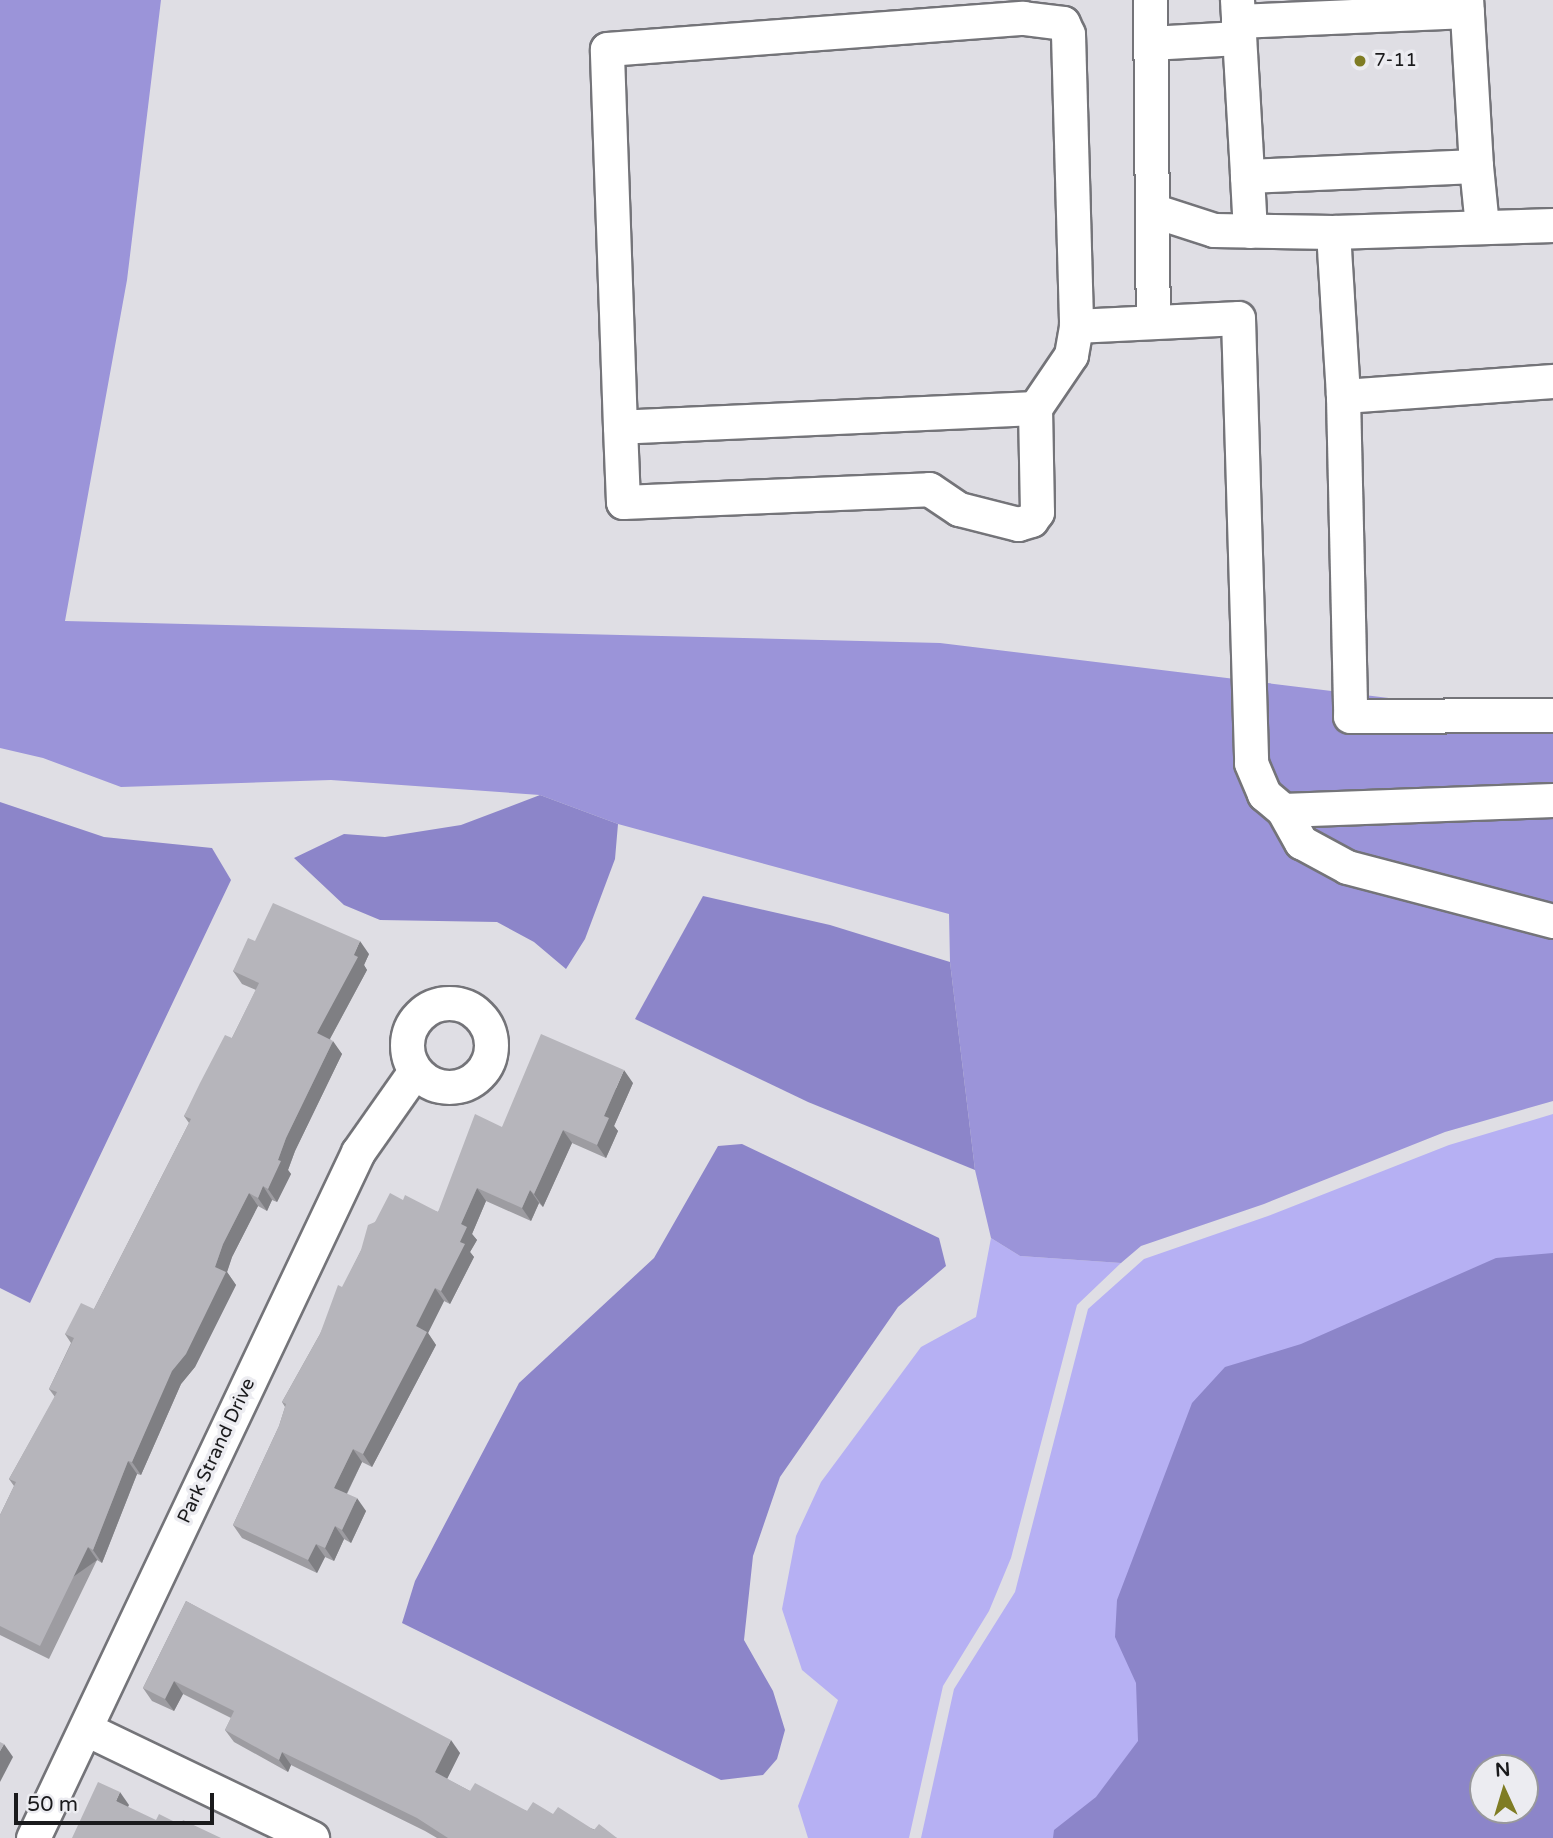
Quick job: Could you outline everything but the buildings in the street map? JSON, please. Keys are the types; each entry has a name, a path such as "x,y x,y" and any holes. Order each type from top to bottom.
{"street":[{"path":"1150,0 1153,322"},
{"path":"1150,43 1238,20 1288,12 1472,3 1476,166 1482,226"},
{"path":"1023,18 1063,23 1068,34 1076,326 1071,355 1035,408 1037,512 1031,520 1018,524 959,509 929,489 623,502 607,49 1023,18"},
{"path":"1238,20 1250,231"},
{"path":"1247,176 1476,166"},
{"path":"1152,210 1214,230 1333,232 1553,225"},
{"path":"1333,232 1343,396 1350,716 1553,715"},
{"path":"1076,326 1238,318 1251,763 1265,794 1283,810 1301,842 1347,867 1553,922"},
{"path":"1343,396 1553,381"},
{"path":"621,427 1035,408"},
{"path":"1283,810 1553,800"},
{"name":"Park Strand Drive","path":"33,1838 358,1152 415,1071"},
{"path":"86,1729 312,1838"}],"shaded area":[{"path":"0,0 161,0 127,280 65,621 940,643 1553,718 1553,1101 1445,1132 1264,1204 1141,1246 1121,1263 1020,1256 991,1238 975,1170 950,962 949,914 618,824 540,795 331,780 121,787 43,758 0,748"},
{"path":"540,795 618,824 615,859 585,939 566,969 534,942 497,922 380,920 344,905 294,858 344,834 385,837 461,825"},
{"path":"0,802 104,837 212,848 231,880 30,1303 0,1288"},
{"path":"703,896 830,925 950,962 975,1170 808,1102 635,1019"},
{"path":"1553,1114 1553,1838 921,1838 954,1689 1015,1592 1088,1309 1144,1259 1268,1216 1449,1145"},
{"path":"742,1144 939,1238 946,1266 898,1307 780,1477 753,1556 744,1640 773,1691 785,1730 777,1759 763,1775 721,1780 402,1623 415,1581 519,1383 654,1258 718,1146"},
{"path":"991,1238 1020,1256 1121,1263 1077,1305 1011,1558 989,1611 943,1686 909,1838 808,1838 798,1806 838,1700 802,1670 782,1609 796,1536 821,1482 921,1347 976,1317"},
{"path":"1553,1253 1553,1838 1053,1838 1054,1830 1096,1797 1138,1741 1136,1683 1115,1637 1117,1600 1192,1403 1225,1367 1301,1344 1496,1258"}],"place":[{"name":"7-11","path":"1360,61"}]}
